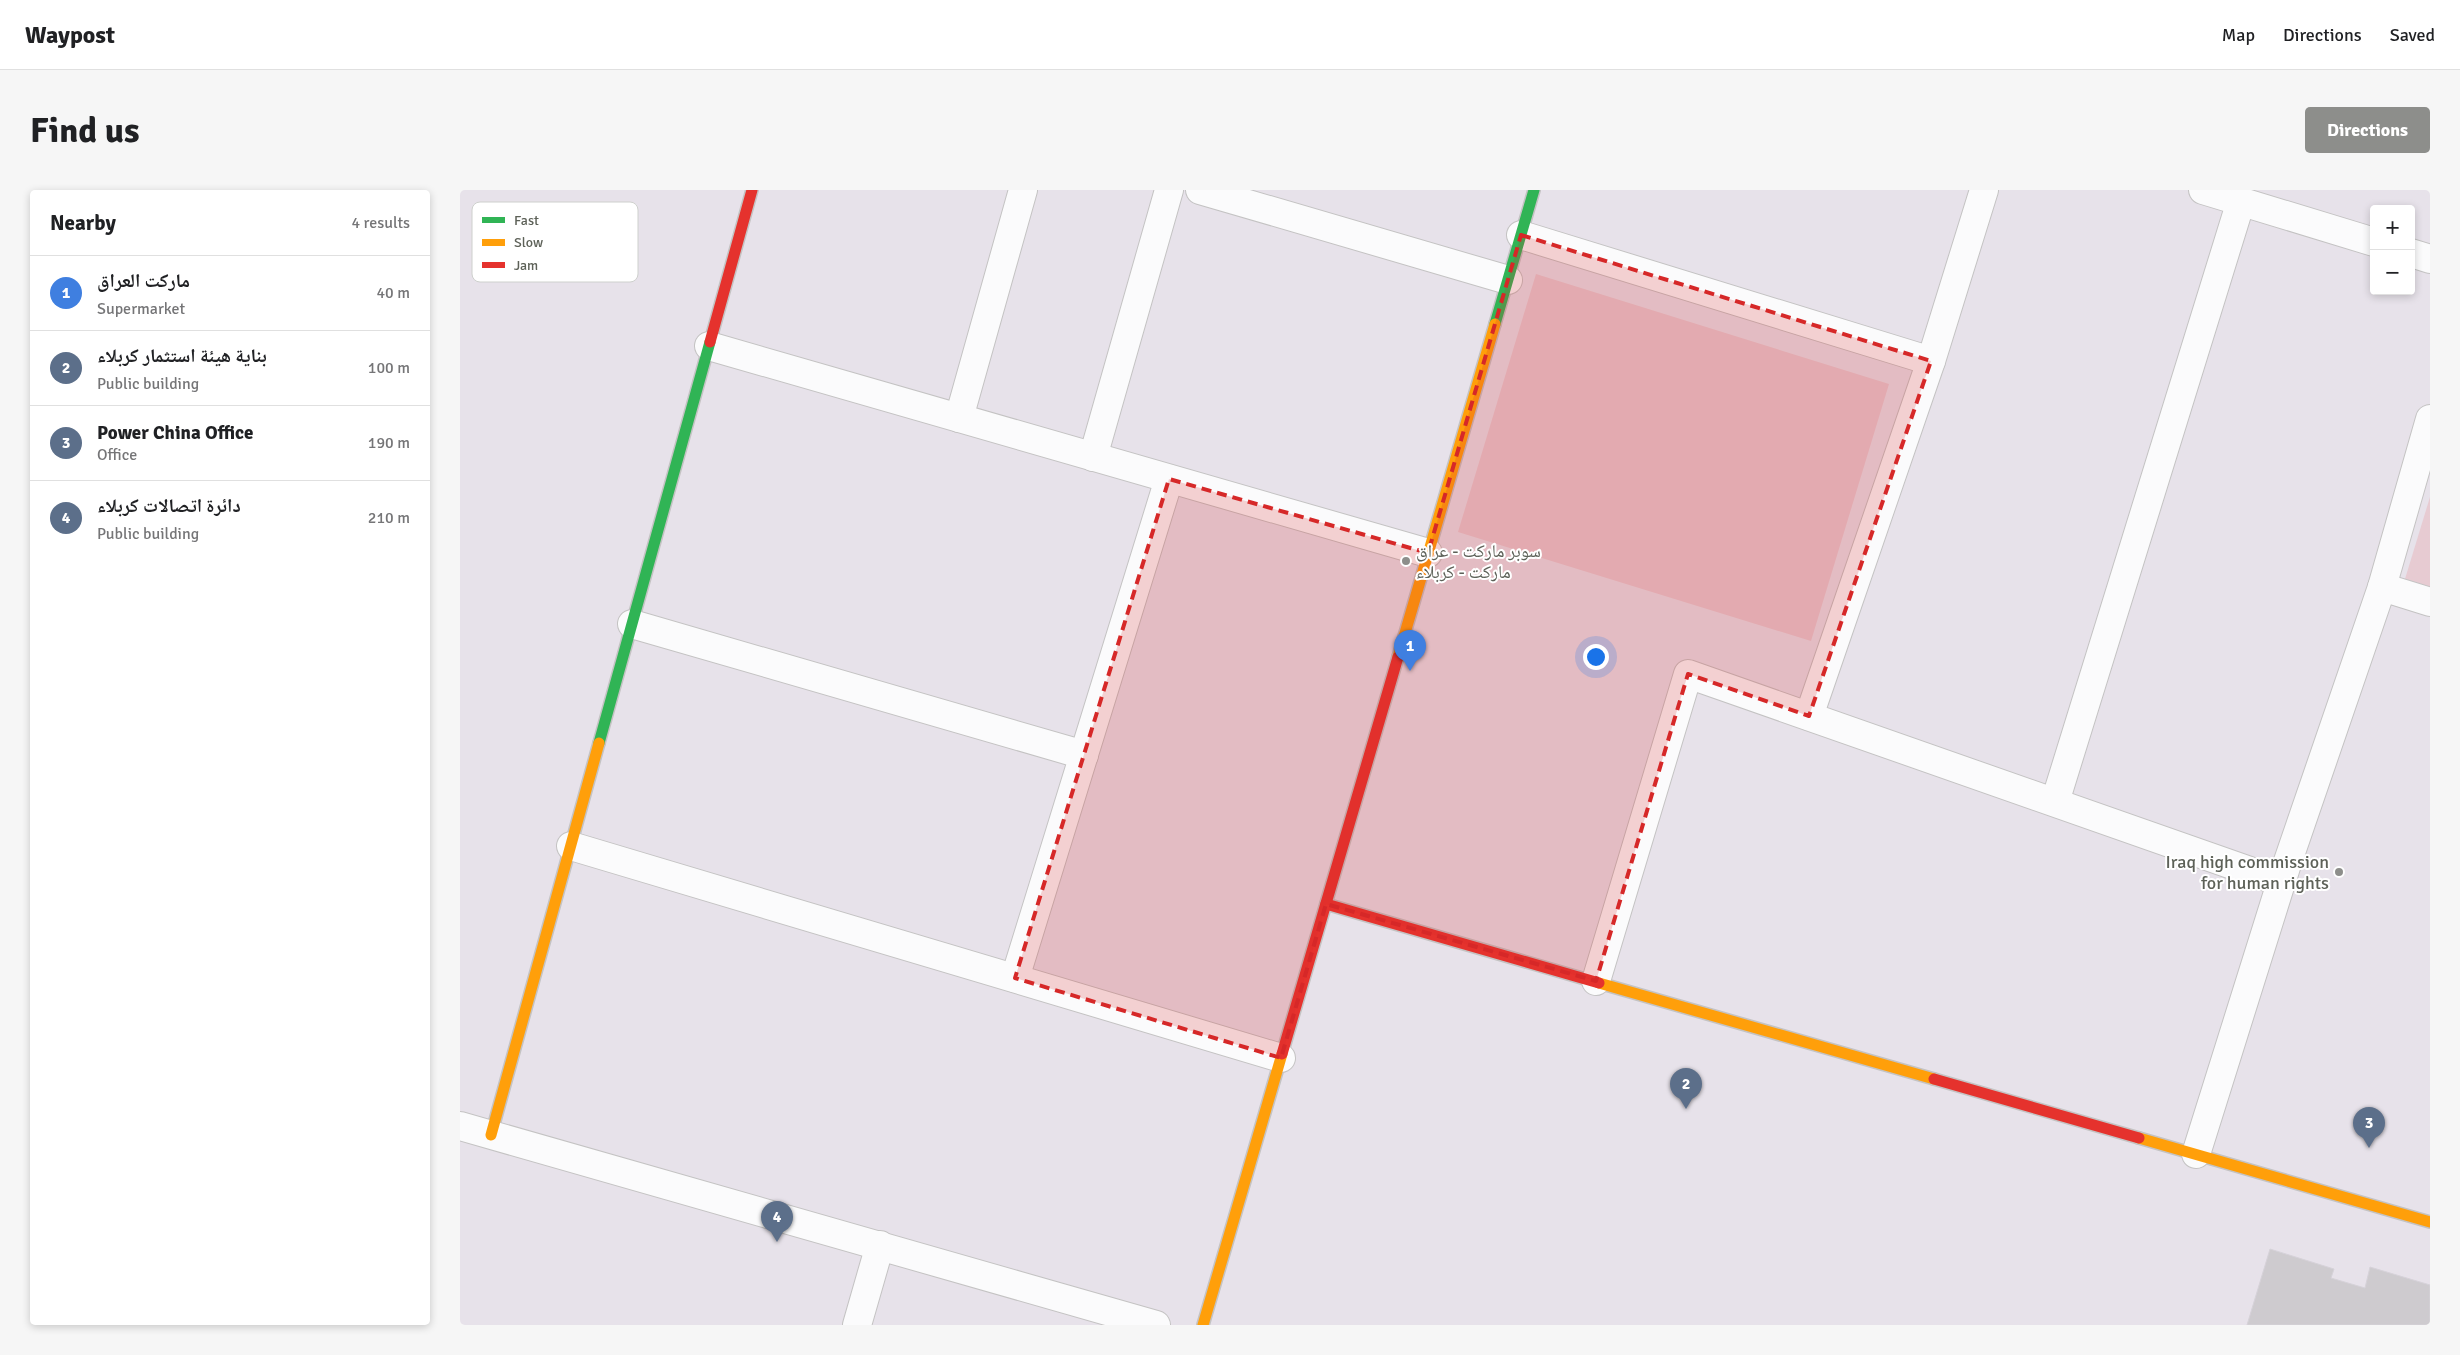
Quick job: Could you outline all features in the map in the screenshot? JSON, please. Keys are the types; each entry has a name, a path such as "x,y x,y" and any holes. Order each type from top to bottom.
{"street":[{"path":"491,1135 752,190"},
{"path":"959,418 1022,190"},
{"path":"1093,457 1169,190"},
{"path":"1200,190 1508,280"},
{"path":"1203,1325 1534,190"},
{"path":"1809,716 1931,361 1984,190"},
{"path":"2203,190 2370,241"},
{"path":"2055,802 2241,201"},
{"path":"1521,235 1931,361"},
{"path":"2415,254 2430,259"},
{"path":"709,346 1428,553"},
{"path":"2196,1154 2281,882 2382,587 2430,419"},
{"path":"1015,978 1169,478"},
{"path":"2382,587 2430,602"},
{"path":"632,624 1084,755"},
{"path":"1596,981 1688,674 2281,882"},
{"path":"571,846 1281,1058"},
{"path":"1326,904 2430,1222"},
{"path":"460,1126 1156,1325"},
{"path":"857,1325 880,1245"}],"highlighted area":[{"path":"1521,235 1931,361 1809,716 1688,674 1596,981 1326,904 1281,1058 1015,978 1169,479 1428,553"}],"shaded area":[{"path":"1536,274 1889,384 1811,641 1458,532"},
{"path":"2430,497 2430,587 2405,579"}],"building":[{"path":"2270,1249 2334,1269 2331,1278 2365,1288 2370,1267 2430,1285 2430,1325 2247,1325"}],"traffic: fast":[{"path":"1495,324 1534,190"},
{"path":"599,743 710,342"}],"traffic: slow":[{"path":"1398,657 1495,324"},
{"path":"491,1135 599,743"},
{"path":"1599,983 1934,1079"},
{"path":"1203,1325 1282,1054"},
{"path":"2139,1138 2430,1222"}],"traffic: jam":[{"path":"710,342 752,190"},
{"path":"1282,1054 1398,657"},
{"path":"1326,904 1599,983"},
{"path":"1934,1079 2139,1138"}],"place":[{"name":"سوبر ماركت - عراق ماركت - كربلاء","path":"1406,561"},
{"name":"ماركت العراق","path":"1410,671"},
{"name":"Iraq high commission for human rights","path":"2339,872"},
{"name":"بناية هيئة استثمار كربلاء","path":"1686,1109"},
{"name":"Power China Office","path":"2369,1148"},
{"name":"دائرة اتصالات كربلاء","path":"777,1242"}]}
